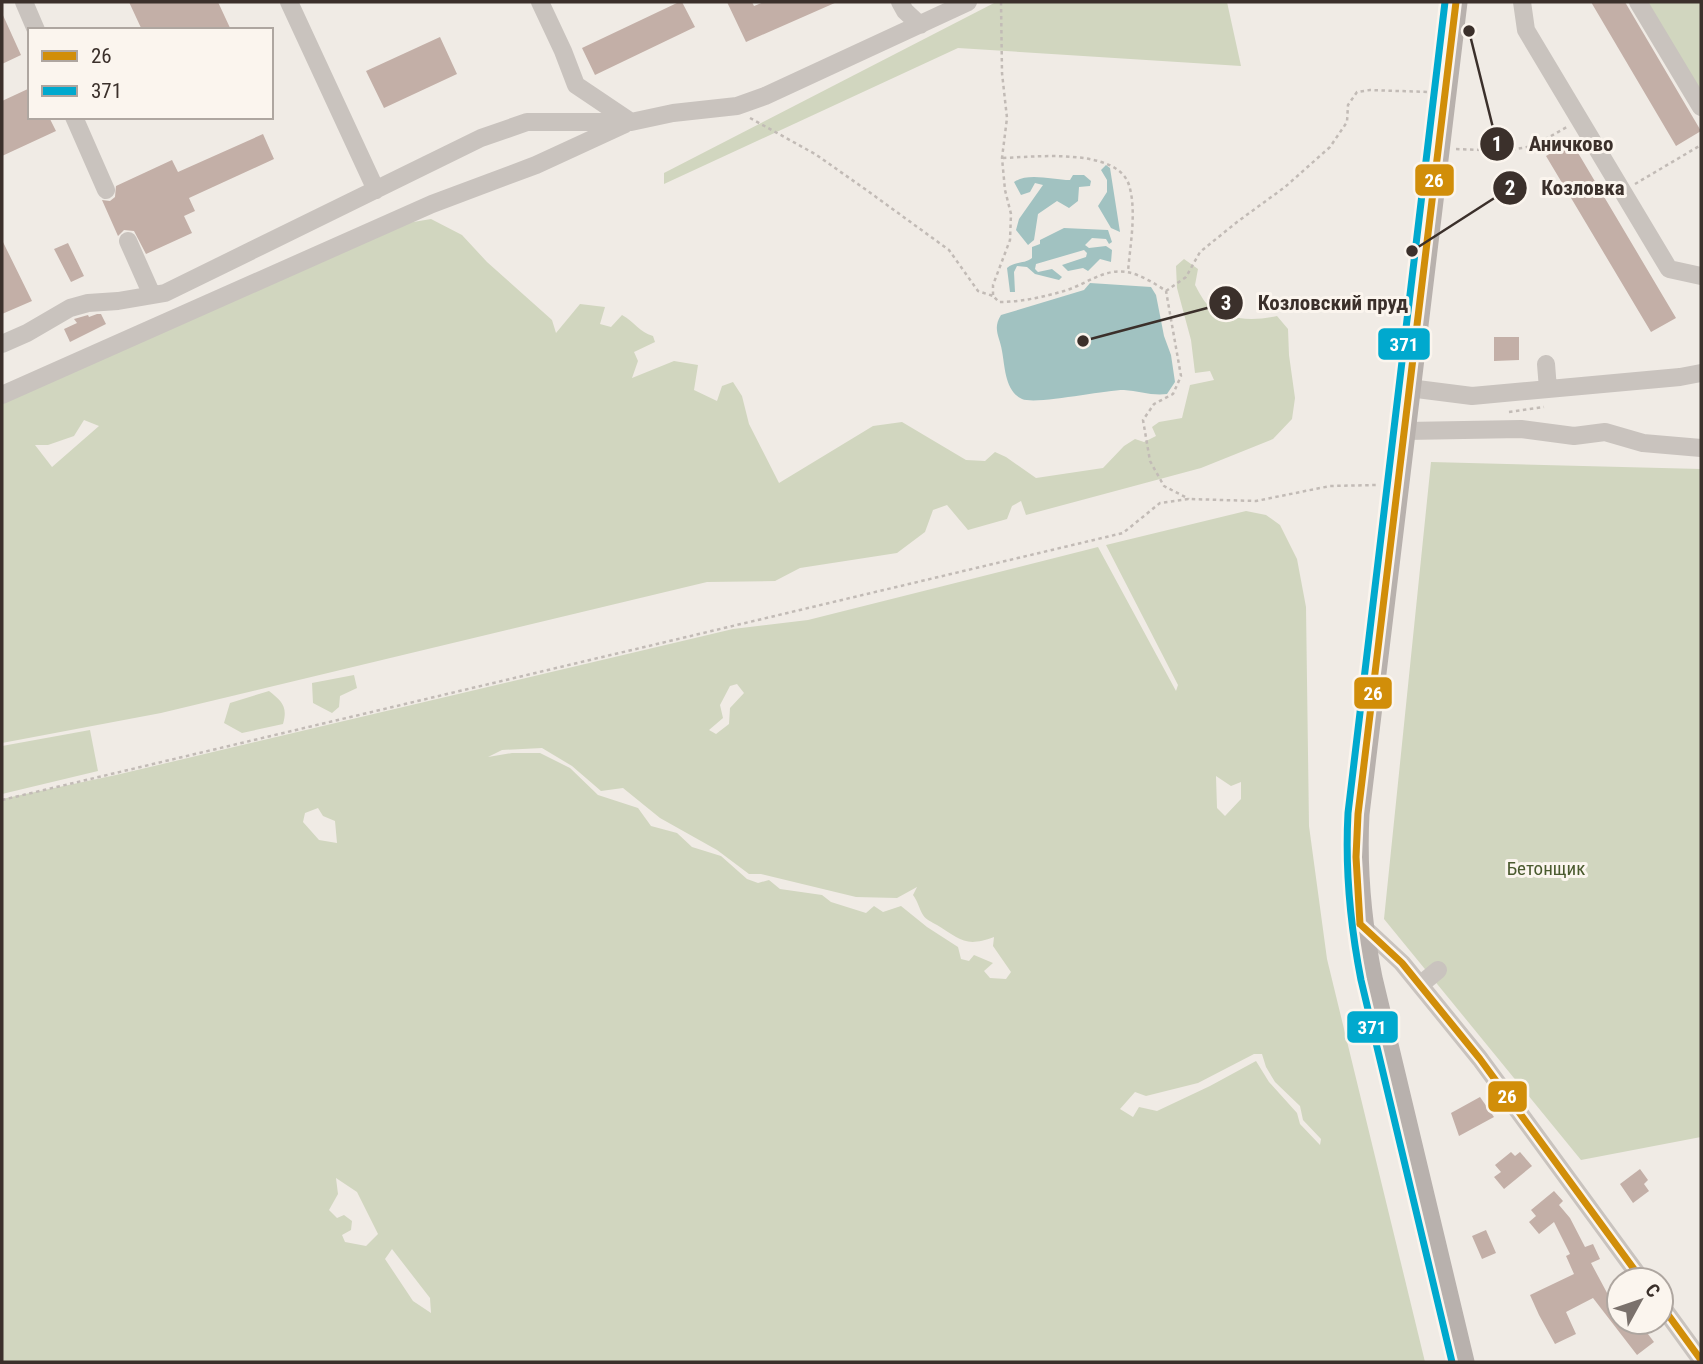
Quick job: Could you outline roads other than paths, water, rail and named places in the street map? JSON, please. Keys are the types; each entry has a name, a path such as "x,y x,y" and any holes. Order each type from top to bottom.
{"main road":[{"path":"1456,2 1358,814 1356,857 1360,924 1371,978 1464,1362"}],"street":[{"path":"24,2 35,28"},
{"path":"289,2 376,190"},
{"path":"540,2 576,85 631,122"},
{"path":"900,2 920,25"},
{"path":"2,344 70,308 88,303 165,293 481,138 527,122 631,122 673,113 737,106 765,96 968,2"},
{"path":"1522,2 1526,30 1669,269 1701,276"},
{"path":"1638,2 1701,107"},
{"path":"75,119 106,190"},
{"path":"2,395 432,204 537,165 631,122"},
{"path":"128,241 152,295"},
{"path":"1546,365 1548,389"},
{"path":"1409,388 1472,396 1701,373"},
{"path":"1405,431 1521,429 1574,436 1605,432 1643,443 1701,448"},
{"path":"1360,924 1402,963 1480,1059 1632,1266"},
{"path":"1371,978 1382,966 1392,966 1419,983"},
{"path":"1419,983 1438,970"},
{"path":"1675,1324 1701,1360"}],"water":[{"path":"1106,165 1110,168 1120,232 1111,228 1098,206 1107,192 1107,180 1101,170"},
{"path":"1073,175 1084,175 1091,181 1090,186 1079,187 1078,201 1069,208 1057,201 1038,214 1034,240 1028,245 1016,230 1019,219 1043,185 1035,183 1030,192 1021,195 1014,182 1026,177 1070,180"},
{"path":"1064,228 1108,230 1112,242 1109,244 1106,239 1092,238 1085,245 1089,248 1106,246 1112,250 1111,262 1100,259 1088,271 1083,268 1068,271 1062,265 1086,257 1084,250 1036,264 1035,269 1038,272 1052,269 1062,277 1059,280 1035,274 1027,267 1017,266 1014,272 1015,292 1010,292 1007,268 1032,258 1032,247"},
{"path":"1090,283 1151,287 1156,295 1164,336 1171,355 1175,382 1167,394 1124,390 1030,400 1022,399 1012,390 997,333 1001,315 1084,290"}],"place":[{"name":"Аничково","path":"1469,31"},
{"name":"Козловка","path":"1412,251"},
{"name":"Козловский пруд","path":"1083,341"}],"park label":[{"name":"Бетонщик","path":"1546,868"}]}
